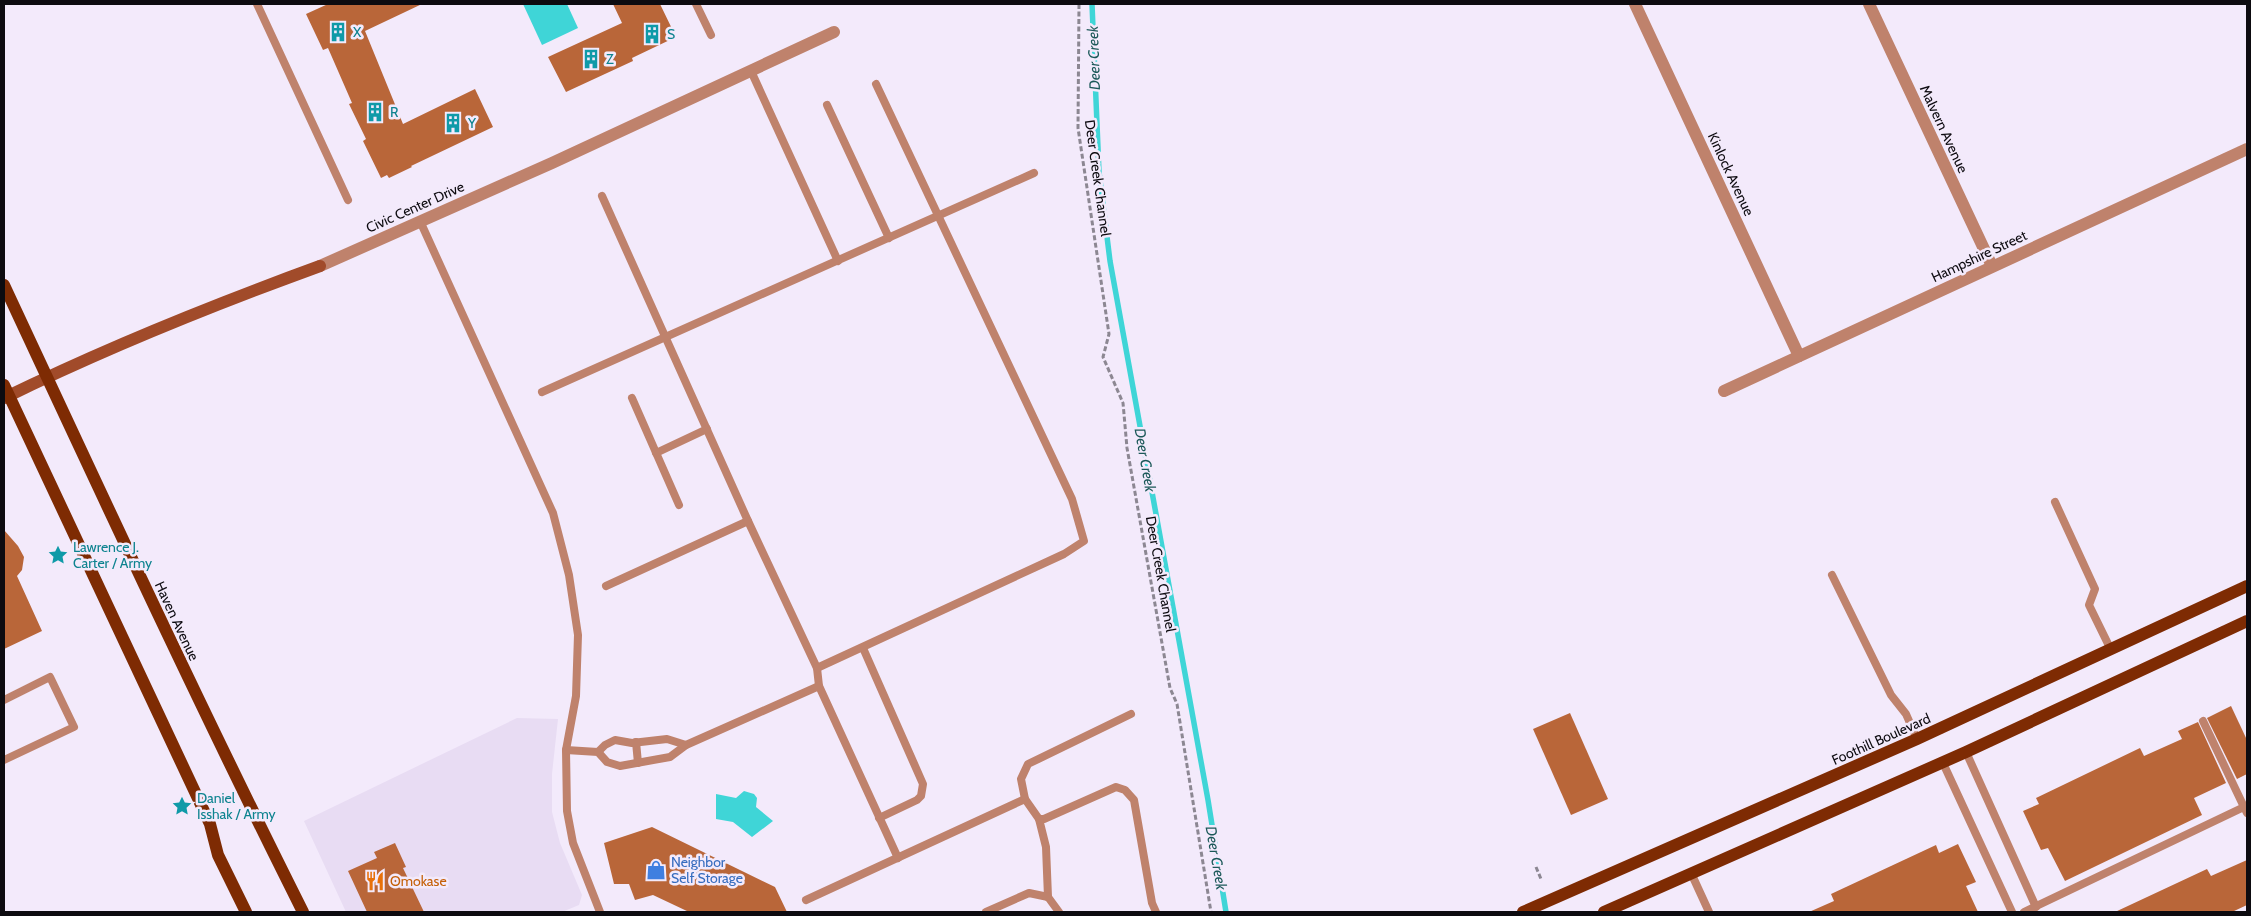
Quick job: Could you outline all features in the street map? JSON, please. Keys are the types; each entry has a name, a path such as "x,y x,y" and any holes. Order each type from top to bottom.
{"main road":[{"name":"Haven Avenue","path":"4,285 237,780 303,912"},
{"path":"5,393 210,824 218,855 246,912"},
{"name":"Foothill Boulevard","path":"1523,912 1917,739 2247,586"},
{"path":"1604,912 1944,763 2247,621"}],"street":[{"name":"Kinlock Avenue","path":"1635,4 1799,356"},
{"name":"Malvern Avenue","path":"1869,4 1992,266"},
{"name":"Civic Center Drive","path":"5,393 47,377 230,298 320,266 552,163 834,32"},
{"name":"Hampshire Street","path":"1724,391 2247,149"}],"lane":[{"path":"260,4 348,200"},
{"path":"696,4 711,35"},
{"path":"750,70 838,261"},
{"path":"817,668 1064,554 1084,541 1072,499 876,84"},
{"path":"827,105 889,238"},
{"path":"542,392 1034,173"},
{"path":"602,196 748,522 817,668 818,686 898,858"},
{"path":"420,220 553,513 569,575 578,635 576,696 566,750 567,811 573,843 600,912"},
{"path":"632,398 679,505"},
{"path":"656,453 707,429"},
{"path":"2055,502 2095,589 2089,605 2111,650"},
{"path":"606,586 748,522"},
{"path":"1832,575 1891,694 1906,714 1917,739"},
{"path":"863,648 923,784 921,796 917,800 879,818"},
{"path":"4,700 50,678 74,727 4,760"},
{"path":"566,750 598,752 607,762 620,766 670,757 686,745 818,686"},
{"path":"1059,912 1048,898 1046,847 1038,819 1025,799 1021,779 1028,764 1130,714"},
{"path":"2024,912 2246,810 2203,721"},
{"path":"598,752 605,745 615,740 636,742 668,740 686,745"},
{"path":"636,742 638,763"},
{"path":"1966,752 2036,907"},
{"path":"1944,763 2012,912"},
{"path":"1038,819 1044,819 1116,787 1126,790 1134,800 1152,903 1156,912"},
{"path":"806,900 1025,799"},
{"path":"1692,875 1709,912"},
{"path":"986,912 1029,893 1048,898"}],"path":[{"name":"Deer Creek Channel","path":"1079,4 1078,128 1109,334 1103,357 1123,403 1127,448 1170,688 1177,704 1211,912"},
{"path":"1536,867 1541,879"}],"shaded area":[{"path":"517,718 558,719 552,774 552,812 560,843 582,895 579,905 562,912 346,912 304,821"}],"water":[{"path":"523,4 567,4 578,28 542,45"},
{"path":"744,791 754,794 757,798 756,807 773,821 752,837 733,822 716,819 716,794 736,798"}],"building":[{"path":"328,4 422,4 365,31 403,124 475,89 493,127 389,178 387,175 381,178 363,141 366,139 349,104 352,103 328,48 323,50 306,14"},
{"path":"613,4 660,4 676,37 632,58 633,61 566,92 548,57 622,23"},
{"path":"4,530 18,546 24,557 22,570 17,576 42,631 4,649"},
{"path":"2231,706 2247,740 2247,774 2237,779 2207,718"},
{"path":"1570,713 1608,799 1571,815 1533,729"},
{"path":"2198,722 2226,783 2194,798 2202,815 2065,881 2048,848 2041,850 2023,811 2039,804 2036,798 2140,748 2144,756 2182,739 2178,731"},
{"path":"652,827 775,887 787,912 689,912 653,895 635,900 629,884 614,884 604,843"},
{"path":"395,843 406,867 403,868 424,912 367,912 348,871 377,858 374,852"},
{"path":"1958,844 1976,882 1966,886 1978,912 1809,912 1834,901 1831,894 1936,845 1939,853"},
{"path":"2247,860 2247,905 2232,912 2115,912 2207,869 2211,876"}],"waterway":[{"name":"Deer Creek","path":"1092,4 1099,172 1110,261 1208,800 1226,912"}],"place":[{"name":"X","path":"338,32"},
{"name":"S","path":"652,34"},
{"name":"Z","path":"591,59"},
{"name":"R","path":"375,112"},
{"name":"Y","path":"453,123"},
{"name":"Lawrence J. Carter / Army","path":"58,555"},
{"name":"Daniel Isshak / Army","path":"182,806"},
{"name":"Neighbor Self Storage","path":"656,870"},
{"name":"Omokase","path":"375,881"}]}
